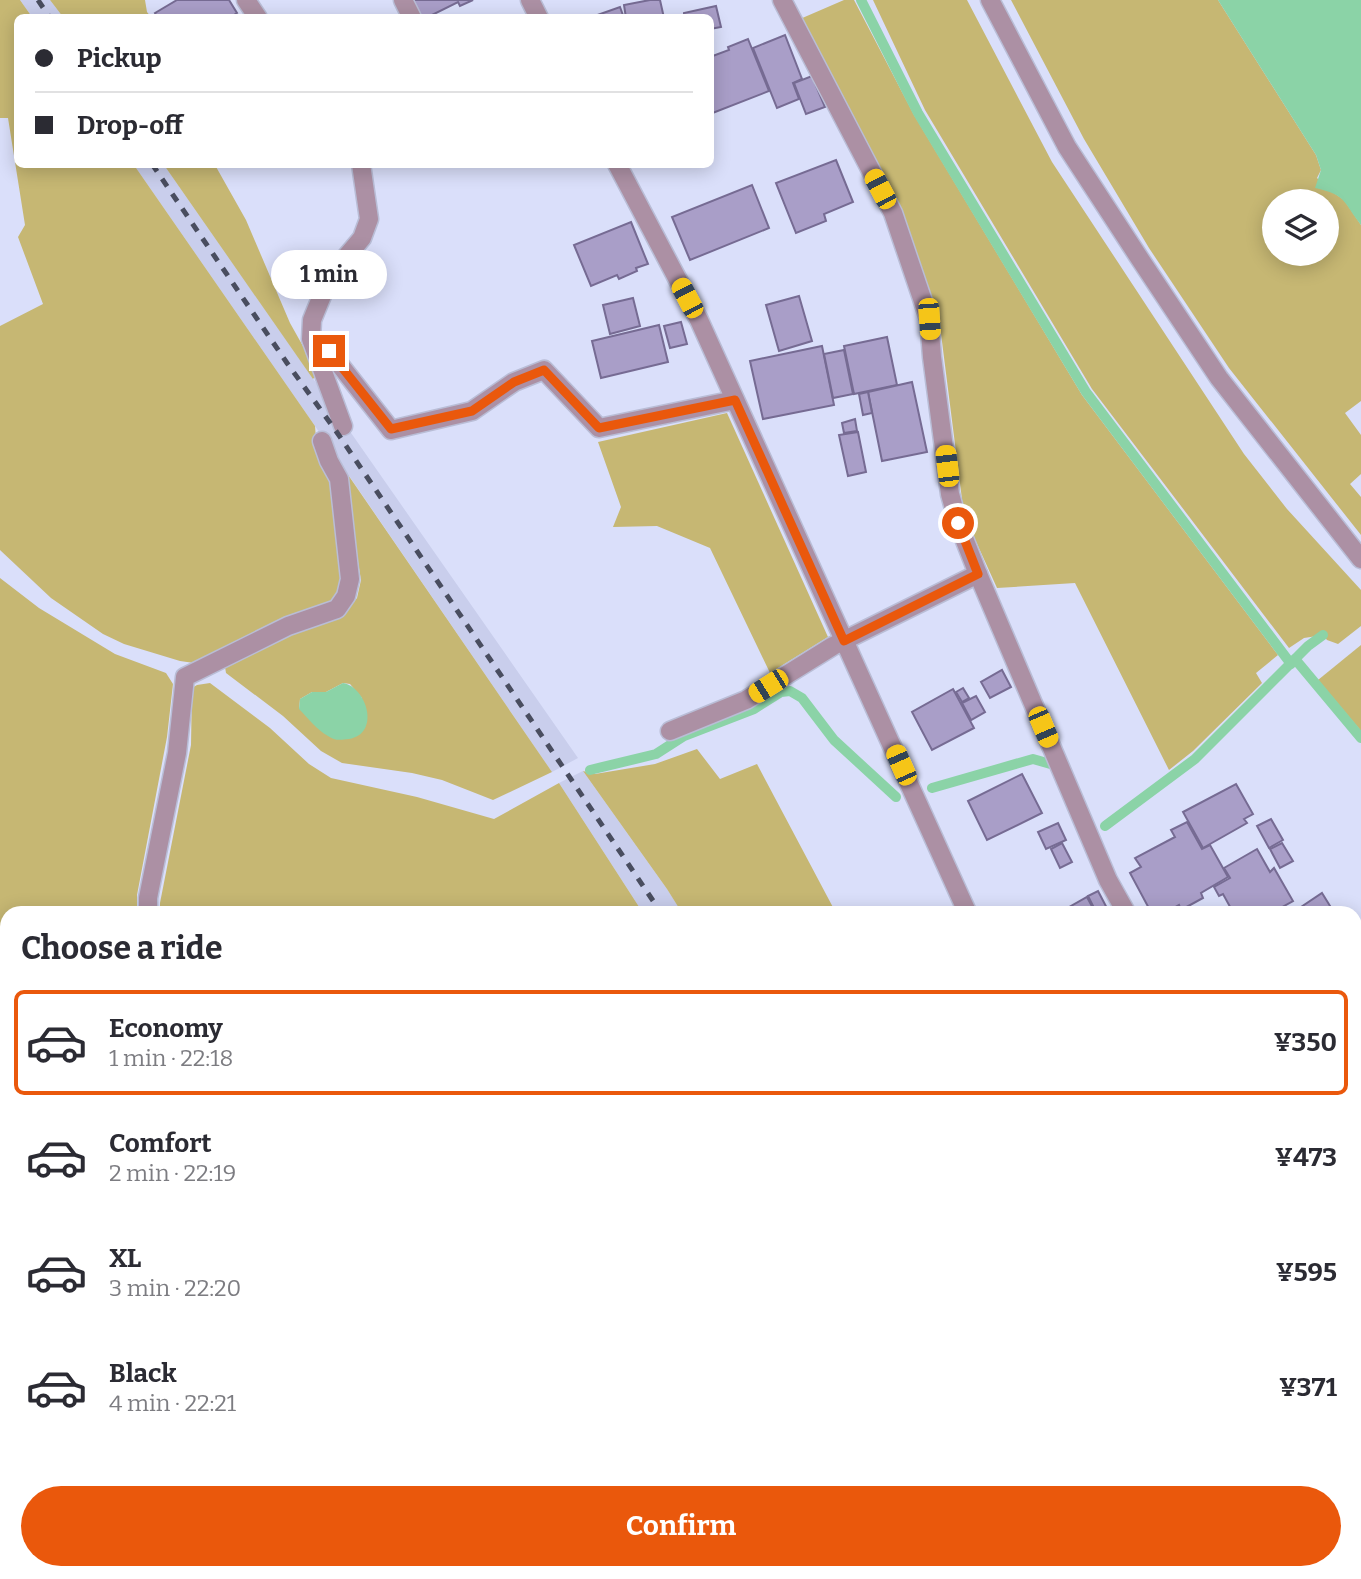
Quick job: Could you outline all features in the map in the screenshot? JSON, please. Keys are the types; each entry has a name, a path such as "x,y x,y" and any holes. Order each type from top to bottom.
{"street":[{"path":"782,0 893,213 929,319 950,494 958,523 1108,880 1123,906"},
{"path":"990,0 1067,147 1138,256 1219,378 1361,559"},
{"path":"343,426 312,341 312,320 330,276 362,238 369,219 362,168"},
{"path":"619,168 699,320 964,906"},
{"path":"312,341 329,351 391,429 472,411 514,382 544,370 599,428 735,400"},
{"path":"148,906 177,753 185,677 288,626 337,609 346,596 350,579 339,479 322,441"},
{"path":"670,731 746,700 833,646 978,574"}],"shaded area":[{"path":"0,0 20,0 30,14 14,14 14,156 8,118 0,118"},
{"path":"20,0 50,0 61,14 30,14"},
{"path":"50,0 145,0 149,14 61,14"},
{"path":"844,0 854,0 914,115 1082,395 1278,655 1256,673 1262,683 1193,751 1169,770 1075,583 997,588 964,515 939,318 900,205 800,19"},
{"path":"873,0 967,0 1052,162 1244,454 1287,509 1361,590 1361,626 1338,644 1327,640 1321,633 1304,638 1289,648 1092,389 925,110"},
{"path":"1011,0 1218,0 1316,155 1321,170 1317,178 1329,189 1262,189 1262,266 1339,266 1339,197 1361,225 1361,401 1345,413 1361,435 1361,474 1350,484 1361,497 1361,535 1229,368 1149,248 1084,139"},
{"path":"1218,0 1361,0 1361,225 1339,197 1339,189 1315,188 1321,170 1316,155"},
{"path":"16,168 136,168 315,426 316,439 333,480 331,490 345,576 342,588 332,602 194,663 180,661 124,644 103,634 51,598 0,550 0,326 43,304 18,237 25,225"},
{"path":"136,168 166,168 578,758 552,772"},
{"path":"166,168 217,168 246,220 290,323 318,373 313,379"},
{"path":"727,413 828,637 770,673 710,548 657,526 613,527 621,507 598,442"},
{"path":"342,466 552,772 493,800 442,780 342,763 321,751 283,716 226,673 225,667 301,629 346,612 357,598 361,580","holes":["343,683 350,684 362,698 299,709 300,699 312,692 326,692"]},
{"path":"0,578 39,608 115,654 166,673 173,684 167,737 137,906 0,906"},
{"path":"1361,645 1361,731 1318,680"},
{"path":"210,683 270,728 309,764 331,778 417,797 494,819 559,783 638,906 160,906 191,745 192,688"},
{"path":"343,683 359,693 367,711 367,720 365,729 359,735 338,740 320,731 299,709 300,699 312,692 326,692"},
{"path":"697,749 720,779 757,764 832,906 678,906 583,771 595,774 655,764"},
{"path":"583,771 678,906 638,906 559,783"}],"building":[{"path":"177,0 229,0 237,13 156,14"},
{"path":"413,0 473,0 460,6 458,2 434,14 420,14"},
{"path":"660,0 663,14 625,14 624,5"},
{"path":"716,6 721,27 714,28 714,14 684,13"},
{"path":"620,7 623,14 600,14"},
{"path":"785,35 802,79 793,83 799,99 777,108 753,48"},
{"path":"748,39 769,91 714,112 714,56 729,50 728,47"},
{"path":"812,76 825,107 806,114 794,83"},
{"path":"836,160 853,202 824,214 826,221 796,233 776,183"},
{"path":"752,185 769,228 690,260 672,217"},
{"path":"631,222 648,264 619,279 617,275 591,286 574,245"},
{"path":"799,296 812,341 779,351 766,305"},
{"path":"633,298 640,326 610,334 603,305"},
{"path":"681,322 687,344 670,348 664,326"},
{"path":"659,325 668,362 601,378 592,341"},
{"path":"887,337 897,385 854,394 844,346"},
{"path":"822,346 834,405 763,419 750,361"},
{"path":"844,350 853,394 833,398 824,354"},
{"path":"912,382 927,452 882,461 868,392"},
{"path":"868,392 872,413 863,415 859,394"},
{"path":"855,419 857,431 844,433 842,423"},
{"path":"858,432 866,472 848,476 839,435"},
{"path":"1002,670 1011,687 990,698 981,682"},
{"path":"963,688 969,698 962,702 956,692"},
{"path":"953,689 974,728 932,750 912,712"},
{"path":"976,696 985,712 971,720 962,703"},
{"path":"1022,774 1042,813 987,840 968,801"},
{"path":"1236,784 1253,814 1244,819 1247,823 1203,848 1183,812"},
{"path":"1271,819 1283,840 1269,848 1257,826"},
{"path":"1187,822 1202,849 1210,845 1228,877 1201,893 1203,898 1188,906 1148,906 1130,873 1141,867 1135,858 1175,837 1171,830"},
{"path":"1058,823 1066,840 1046,849 1038,832"},
{"path":"1062,843 1072,862 1060,868 1051,849"},
{"path":"1282,843 1293,861 1280,868 1270,849"},
{"path":"1257,849 1270,872 1274,868 1293,901 1284,906 1230,906 1223,894 1219,896 1214,887 1230,878 1224,868"},
{"path":"1098,891 1106,906 1093,906 1088,896"},
{"path":"1322,893 1330,906 1302,906"},
{"path":"1087,897 1092,906 1071,906"}],"waterway":[{"path":"861,0 918,113 1086,392 1291,664"},
{"path":"1105,826 1195,759 1308,646 1323,635"},
{"path":"1295,659 1361,738"},
{"path":"590,770 656,754 684,736 754,709 781,692 790,691 802,698 834,740 896,797"},
{"path":"932,788 1033,759 1054,765"}],"railway":[{"path":"38,0 47,14"},
{"path":"155,168 657,906"}],"route":[{"path":"329,351 391,429 472,411 514,382 544,370 599,428 735,400 844,641 978,574 958,523"}]}
